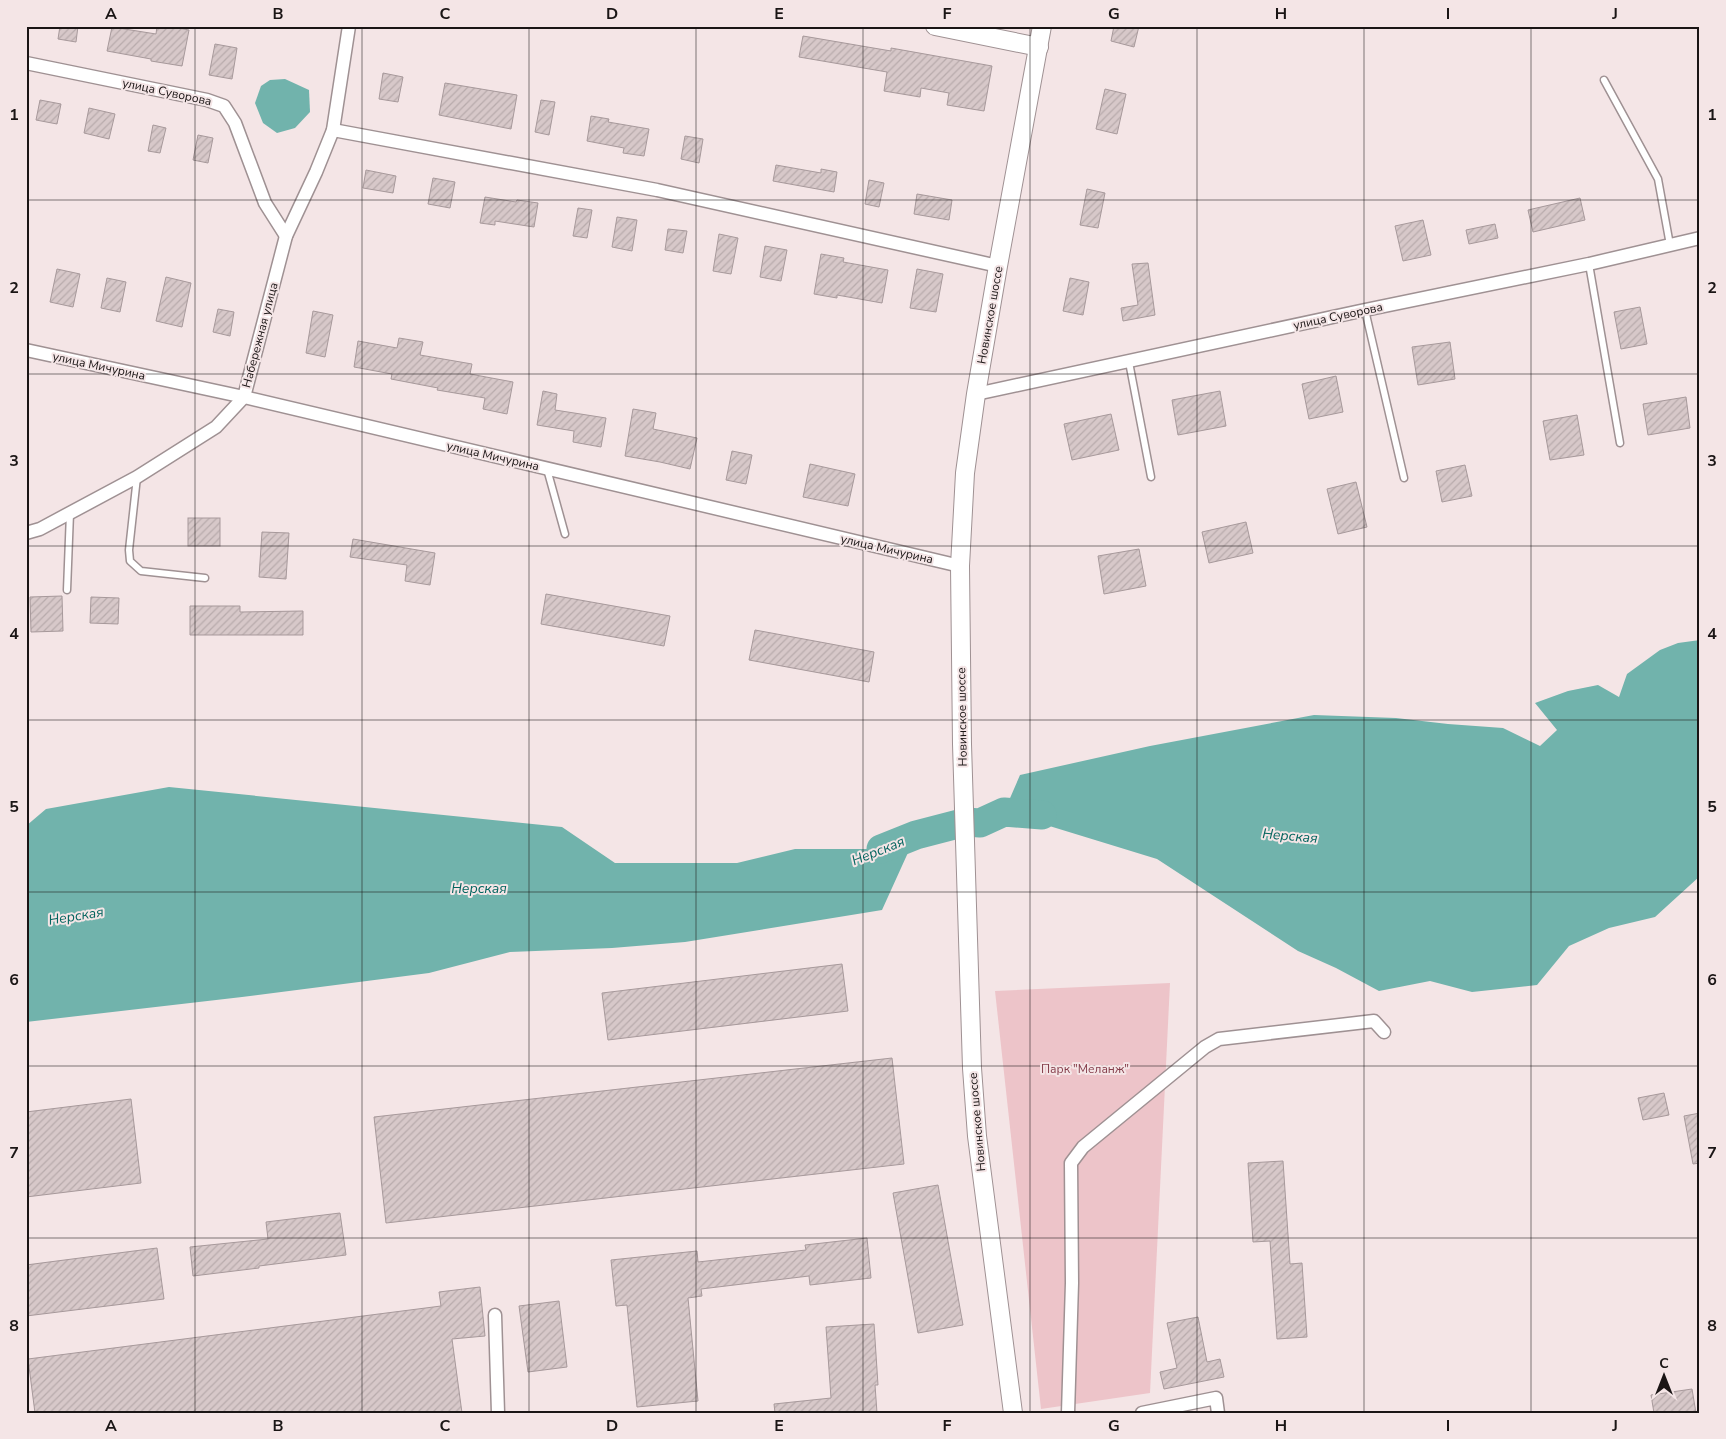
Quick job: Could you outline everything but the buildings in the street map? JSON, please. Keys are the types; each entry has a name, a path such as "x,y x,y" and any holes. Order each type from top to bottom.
{"street":[{"name":"Набережная улица","path":"26,533 40,529 137,477 216,427 244,397 286,236 334,130 349,26"},
{"path":"936,26 1039,47"},
{"name":"Новинское шоссе","path":"1013,1413 977,1136 972,1068 962,744 960,566 965,474 976,394 1042,26"},
{"name":"улица Суворова","path":"26,63 207,100 224,106 235,123 265,203 286,236"},
{"path":"334,130 657,190 998,266"},
{"name":"улица Суворова","path":"976,394 1588,264 1700,238"},
{"name":"улица Мичурина","path":"26,350 244,397 960,566"},
{"path":"1068,1413 1072,1283 1071,1163 1083,1147 1205,1047 1219,1039 1374,1021 1384,1032"},
{"path":"494,1315 498,1413"},
{"path":"1142,1413 1216,1398 1218,1413"}],"lane":[{"path":"1604,80 1658,179 1670,245"},
{"path":"1588,264 1620,443"},
{"path":"1365,310 1404,478"},
{"path":"1129,362 1151,477"},
{"path":"547,469 565,534"},
{"path":"137,477 129,550 130,561 142,572 205,578"},
{"path":"68,590 70,513"}],"green space":[{"name":"Парк \"Меланж\"","path":"1170,983 1150,1393 1041,1409 995,991"}],"water":[{"path":"285,79 309,90 310,112 295,128 277,133 263,123 255,103 261,86 270,80"},
{"path":"1700,640 1700,876 1655,917 1609,928 1569,946 1537,985 1472,992 1430,981 1379,991 1336,968 1298,951 1157,859 1004,812 1020,775 1150,746 1314,715 1396,718 1503,728 1540,746 1557,730 1535,703 1568,691 1598,685 1619,697 1627,674 1660,650 1678,643"},
{"path":"169,787 562,827 615,863 737,863 795,849 876,849 916,835 882,910 685,942 612,948 510,952 429,973 26,1022 26,826 46,809"}],"waterway":[{"name":"Нерская","path":"881,849 916,835 966,822 980,823 1004,812 1042,815"}]}
